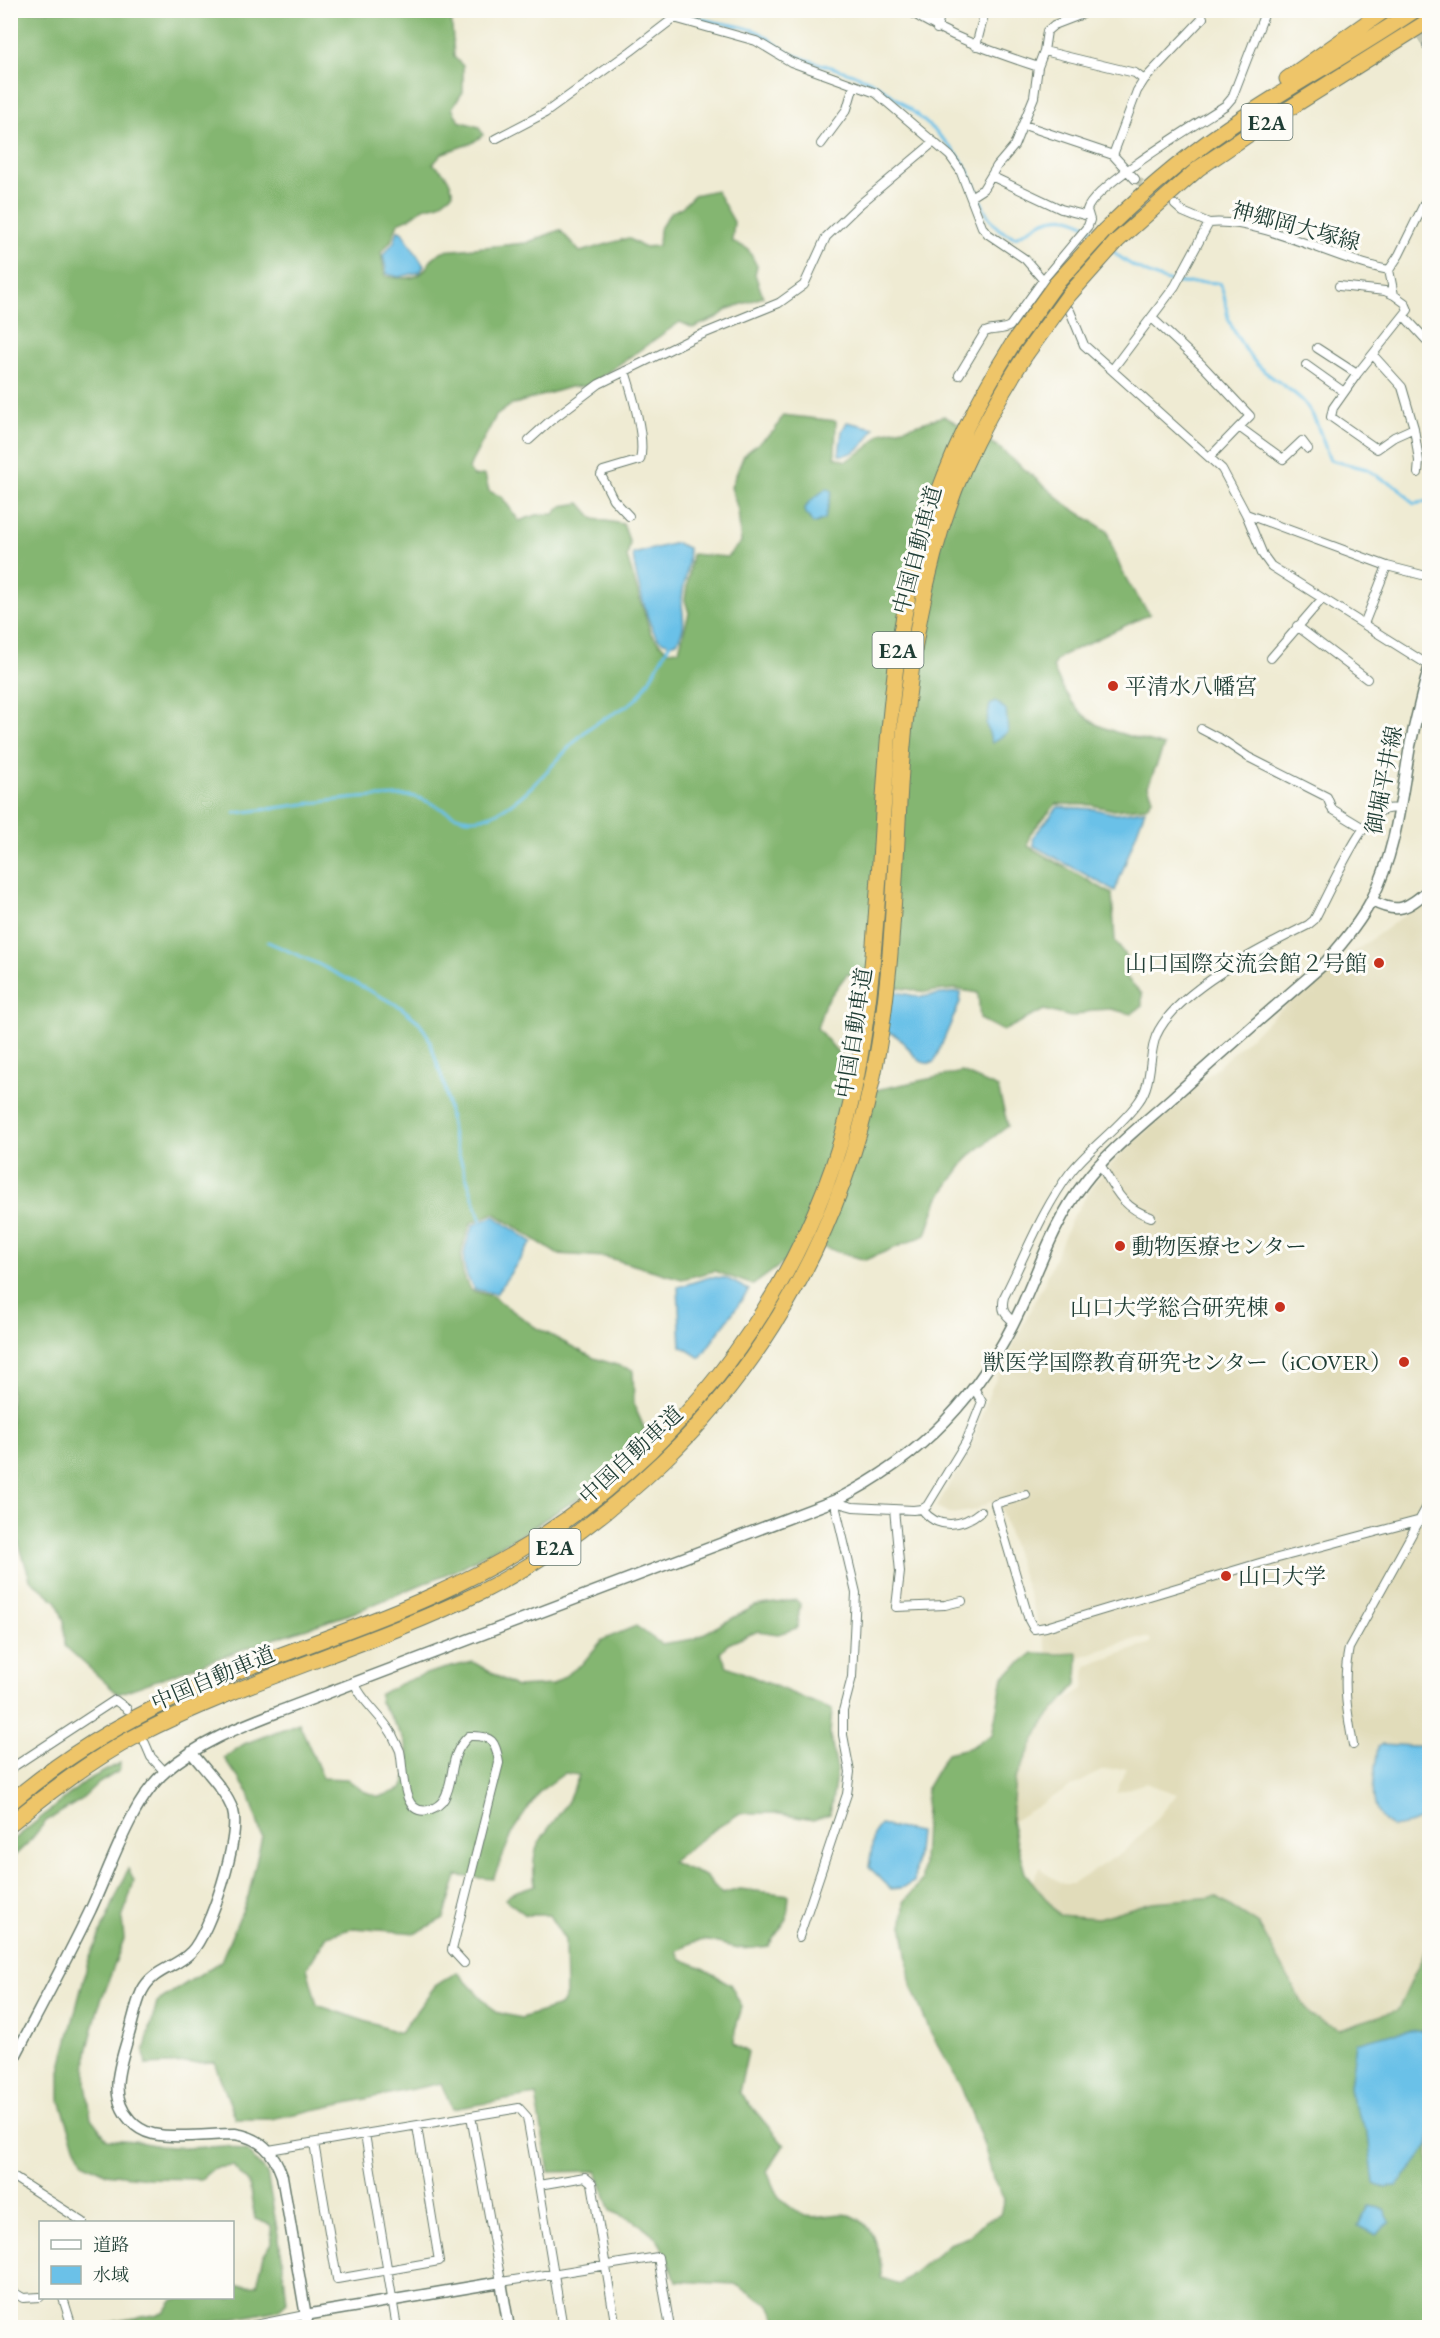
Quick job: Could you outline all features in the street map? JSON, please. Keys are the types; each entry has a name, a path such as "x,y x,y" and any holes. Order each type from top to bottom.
{"highway":[{"path":"1169,171 1221,126 1384,10"},
{"name":"中国自動車道","path":"10,1803 80,1751 172,1699 414,1604 503,1561 550,1532 621,1478 685,1415 714,1380 765,1308 807,1231 841,1137 852,1098 872,976 891,707 898,648 924,531 951,460 984,392 1012,345 1055,285 1105,230 1169,171 1243,118 1415,10"},
{"name":"中国自動車道","path":"10,1824 40,1799 87,1766 132,1738 180,1714 232,1691 399,1628 483,1590 548,1552 592,1522 664,1461 699,1425 753,1356 798,1282 830,1217 863,1118 879,1045 887,979 907,709 914,651 940,534 964,468 999,396 1068,296 1117,241 1199,168 1258,128 1430,20"},
{"path":"1330,83 1395,52 1429,42"}],"street":[{"path":"937,29 941,10"},
{"path":"974,196 983,189 1014,146 1024,125 1034,97 1038,67 1044,51 1047,31 1054,25 1093,10"},
{"path":"1113,155 1137,91 1144,80 1203,18 1200,10"},
{"path":"959,375 985,332 993,329 1004,330 1010,326 1042,280 1088,226 1088,206 1093,198 1127,171 1226,105 1232,98 1266,10"},
{"path":"976,46 985,11"},
{"path":"911,12 937,29 976,46 1038,67"},
{"path":"495,139 545,113 631,51 671,14 689,23 746,37 791,62 876,93 950,156 974,196 982,226 988,234 1025,260 1070,311 1084,345 1222,469 1246,514 1263,555 1271,566 1429,666"},
{"path":"1044,51 1135,73 1144,80"},
{"path":"821,144 848,109 854,85"},
{"path":"1024,125 1113,155 1135,179"},
{"path":"529,440 590,391 625,371 693,338 779,303 796,291 804,285 826,237 859,205 934,142"},
{"path":"991,176 1061,209 1088,216"},
{"path":"1394,295 1389,270 1429,196"},
{"path":"1175,205 1183,212 1209,223"},
{"name":"神郷岡大塚線","path":"1112,370 1177,284 1209,223 1245,226 1389,270"},
{"path":"1339,286 1385,291 1407,306 1404,316 1333,408 1331,417 1377,449 1414,428"},
{"path":"1404,316 1430,344"},
{"path":"1152,318 1202,365 1250,416 1210,457"},
{"path":"1317,348 1358,374"},
{"path":"1373,355 1402,387 1414,428 1419,461 1418,473"},
{"path":"1306,366 1344,392"},
{"path":"625,371 643,449 640,460 603,471 601,475 613,499 629,516"},
{"path":"1239,427 1283,459 1302,441 1308,449"},
{"path":"1246,514 1388,566 1430,577"},
{"path":"1364,624 1388,566"},
{"path":"1271,658 1322,599"},
{"path":"1297,627 1367,679"},
{"name":"御堀平井線","path":"10,2066 90,1911 140,1804 165,1772 191,1752 230,1731 354,1682 837,1501 906,1458 943,1425 974,1388 1003,1343 1059,1222 1084,1182 1100,1164 1325,963 1345,941 1372,901 1387,860 1400,809 1410,747 1429,666"},
{"path":"1201,729 1248,757 1327,797 1332,809 1365,829"},
{"path":"1014,1322 1005,1315 1003,1310 1004,1297 1058,1189 1083,1157 1142,1099 1156,1036 1168,1016 1194,993 1236,963 1314,920 1353,846 1365,829 1379,811 1400,809"},
{"path":"1372,901 1388,909 1401,908 1413,903 1430,890"},
{"path":"1100,1164 1125,1203 1135,1212 1151,1217"},
{"path":"799,1937 847,1794 850,1772 843,1735 843,1711 852,1677 856,1593 836,1509 837,1501 853,1507 922,1509 934,1496 966,1442 982,1402 974,1388"},
{"path":"1026,1495 995,1504 1029,1620 1034,1629 1417,1521"},
{"path":"1353,1745 1346,1704 1344,1671 1349,1648 1417,1521 1428,1506"},
{"path":"894,1509 900,1572 896,1607 945,1605 962,1601"},
{"path":"922,1509 927,1516 948,1524 960,1524 981,1511"},
{"path":"354,1682 358,1692 390,1732 400,1751 404,1788 409,1801 418,1809 427,1810 437,1806 444,1798 460,1744 469,1736 481,1735 491,1739 497,1748 499,1763 452,1950 465,1963"},
{"path":"10,1769 115,1700 127,1709"},
{"path":"145,1743 151,1757 165,1772"},
{"path":"191,1752 232,1808 235,1821 234,1840 210,1920 200,1942 184,1959 157,1973 142,1991 117,2075 117,2093 126,2115 135,2125 151,2134 235,2134 259,2141 269,2150 282,2176 308,2328"},
{"path":"269,2150 519,2108 527,2117 563,2328"},
{"path":"471,2116 509,2328"},
{"path":"314,2143 337,2279 439,2261 417,2126"},
{"path":"365,2134 397,2328"},
{"path":"10,2175 79,2221"},
{"path":"539,2185 585,2177 592,2183 616,2328"},
{"path":"240,2328 393,2300 658,2257 670,2328"},
{"path":"10,2290 23,2298 39,2297"},
{"path":"63,2299 72,2327"},
{"path":"427,2328 451,2324 451,2328"}],"shaded area":[{"name":"山口大学","path":"1429,897 1430,2195 1138,2003 1026,1892 1040,1867 1045,1873 1063,1884 1073,1884 1125,1850 1157,1819 1177,1794 1145,1783 1116,1793 1126,1768 1103,1770 1051,1798 982,1840 1030,1723 1084,1688 1086,1666 1151,1643 1150,1638 1138,1638 1052,1666 997,1498 975,1510 951,1514 936,1507 967,1456 991,1389 1045,1281 1072,1218 1096,1181 1118,1157 1300,992"}],"green space":[{"path":"10,11 451,11 454,57 463,66 463,92 452,108 459,121 479,127 483,135 472,143 443,153 433,164 446,176 453,193 439,204 423,208 410,218 398,223 391,241 381,252 385,276 402,278 418,275 435,256 443,251 526,243 560,230 580,252 628,238 643,247 658,246 659,230 670,213 682,207 694,195 716,190 734,222 732,241 748,249 757,266 755,274 763,297 728,309 718,317 693,328 680,322 588,386 570,387 511,405 496,416 471,463 469,470 473,476 485,475 489,491 502,497 519,521 536,515 554,514 562,506 580,503 594,519 623,524 630,543 627,557 651,634 667,651 679,650 689,613 685,600 692,554 727,557 741,542 738,510 731,487 744,455 775,430 783,415 836,421 835,457 846,461 866,449 881,433 944,416 997,446 1068,506 1107,531 1124,575 1150,614 1063,655 1053,667 1060,684 1071,700 1090,720 1113,731 1164,746 1148,786 1153,798 1146,807 1114,810 1092,805 1056,804 1030,834 1028,846 1112,894 1115,941 1126,957 1125,976 1142,994 1142,1006 1131,1014 1111,1009 1093,1010 1071,1017 1044,1010 1003,1031 980,1019 978,993 955,989 927,992 900,988 847,974 825,1003 817,1028 871,1091 962,1072 998,1088 1008,1126 969,1156 938,1199 926,1235 865,1260 811,1243 753,1285 714,1271 682,1279 606,1257 557,1254 494,1213 471,1223 461,1257 463,1272 470,1290 492,1296 535,1327 594,1358 633,1370 634,1405 645,1430 634,1447 582,1496 520,1535 458,1569 353,1613 118,1694 65,1646 64,1622 57,1602 30,1579 11,1519"},
{"path":"796,1600 800,1604 797,1628 778,1634 758,1631 728,1644 720,1652 727,1666 832,1710 830,1734 837,1770 830,1814 813,1820 774,1813 740,1813 671,1862 705,1876 722,1894 740,1889 789,1895 787,1919 768,1946 743,1949 701,1941 686,1945 677,1951 681,1959 705,1969 730,1984 742,2007 735,2030 734,2044 748,2052 739,2092 784,2145 767,2171 779,2197 806,2216 844,2214 865,2224 878,2250 881,2278 900,2284 949,2244 968,2237 985,2221 1000,2215 1004,2199 993,2178 984,2145 961,2087 929,2029 912,1988 903,1929 904,1902 922,1880 927,1787 947,1753 969,1748 992,1735 1003,1677 1033,1653 1078,1653 1077,1684 1043,1723 1015,1780 1011,1821 1025,1873 1059,1915 1098,1918 1152,1902 1216,1897 1259,1925 1310,2016 1339,2029 1398,2010 1429,1943 1429,2327 781,2327 770,2305 735,2284 676,2281 665,2254 654,2236 638,2223 611,2211 597,2171 549,2172 536,2095 452,2109 441,2083 271,2119 236,2119 214,2062 146,2065 144,2052 157,2002 221,1961 248,1897 262,1837 249,1793 224,1758 244,1744 299,1723 323,1778 347,1779 363,1791 379,1797 402,1789 407,1776 409,1764 405,1743 380,1702 379,1695 401,1683 424,1674 473,1662 516,1687 552,1685 582,1664 602,1640 636,1626 661,1644 694,1639 755,1606","holes":["565,1773 579,1775 568,1801 537,1847 534,1857 535,1885 514,1892 505,1899 526,1915 549,1915 565,1940 566,1995 560,2006 521,2018 495,2012 457,1972 435,1986 400,2033 317,2005 307,1968 327,1936 354,1928 416,1933 444,1918 457,1876 493,1879 514,1829 540,1791"]},
{"path":"120,1763 119,1771 99,1783 81,1800 46,1821 11,1859 11,1842 86,1781"},
{"path":"128,1869 134,1881 122,1919 124,1939 98,2009 87,2052 86,2082 91,2118 107,2139 188,2148 227,2146 248,2152 267,2174 282,2256 287,2302 278,2310 208,2324 207,2327 96,2327 164,2313 173,2300 177,2299 234,2299 234,2286 257,2285 264,2255 272,2243 271,2225 255,2219 249,2184 233,2166 214,2168 201,2179 149,2178 105,2173 83,2162 60,2100 60,2071 88,1962"}],"water":[{"path":"398,230 403,233 424,266 420,272 399,277 387,274 383,255 394,242"},
{"path":"847,422 874,428 861,448 845,455 839,455 842,431"},
{"path":"827,488 832,491 825,519 813,524 804,510 809,502"},
{"path":"676,543 688,548 688,561 682,600 684,621 677,642 670,643 659,639 650,624 633,554"},
{"path":"995,701 1006,710 1008,732 992,743 986,724 990,705"},
{"path":"1058,807 1094,809 1116,814 1145,810 1115,891 1034,846 1033,837"},
{"path":"883,989 920,997 961,993 960,1002 934,1062 922,1062 898,1037 860,1027 853,1019 854,1006 860,997"},
{"path":"494,1216 532,1242 496,1294 474,1289 464,1265 465,1250 473,1225"},
{"path":"710,1277 726,1278 749,1290 700,1358 681,1346 678,1287"},
{"path":"1382,1744 1429,1747 1429,1811 1412,1823 1392,1827 1383,1821 1374,1802 1378,1747"},
{"path":"880,1825 919,1832 914,1882 902,1888 891,1889 869,1867 874,1833"},
{"path":"1420,2030 1427,2032 1428,2041 1430,2109 1428,2145 1396,2186 1381,2187 1374,2184 1368,2134 1352,2101 1350,2086 1356,2043 1392,2033"},
{"path":"1369,2206 1385,2209 1391,2222 1376,2235 1358,2226"}],"waterway":[{"path":"681,10 708,21 756,31 790,53 861,77 880,87 922,119 959,157 970,174 992,222 1002,231 1015,237 1044,221 1066,218 1078,221 1096,234"},
{"path":"1113,251 1155,277 1182,283 1220,284 1229,320 1238,339 1268,375 1296,395 1308,407 1316,421 1330,460 1367,469 1398,487 1414,504 1430,501"},
{"path":"235,813 340,800 411,796 462,818 487,817 503,809 534,785 587,730 637,698 650,680 670,643"},
{"path":"268,942 318,964 399,1006 419,1022 428,1036 445,1087 453,1137 481,1221"}],"tunnel":[{"path":"1414,26 1427,46"},
{"path":"1135,179 1168,200"}],"place":[{"name":"平清水八幡宮","path":"1113,686"},
{"name":"山口国際交流会館２号館","path":"1379,963"},
{"name":"動物医療センター","path":"1120,1246"},
{"name":"山口大学総合研究棟","path":"1280,1307"},
{"name":"獣医学国際教育研究センター（iCOVER）","path":"1404,1362"},
{"name":"山口大学","path":"1226,1576"}]}
